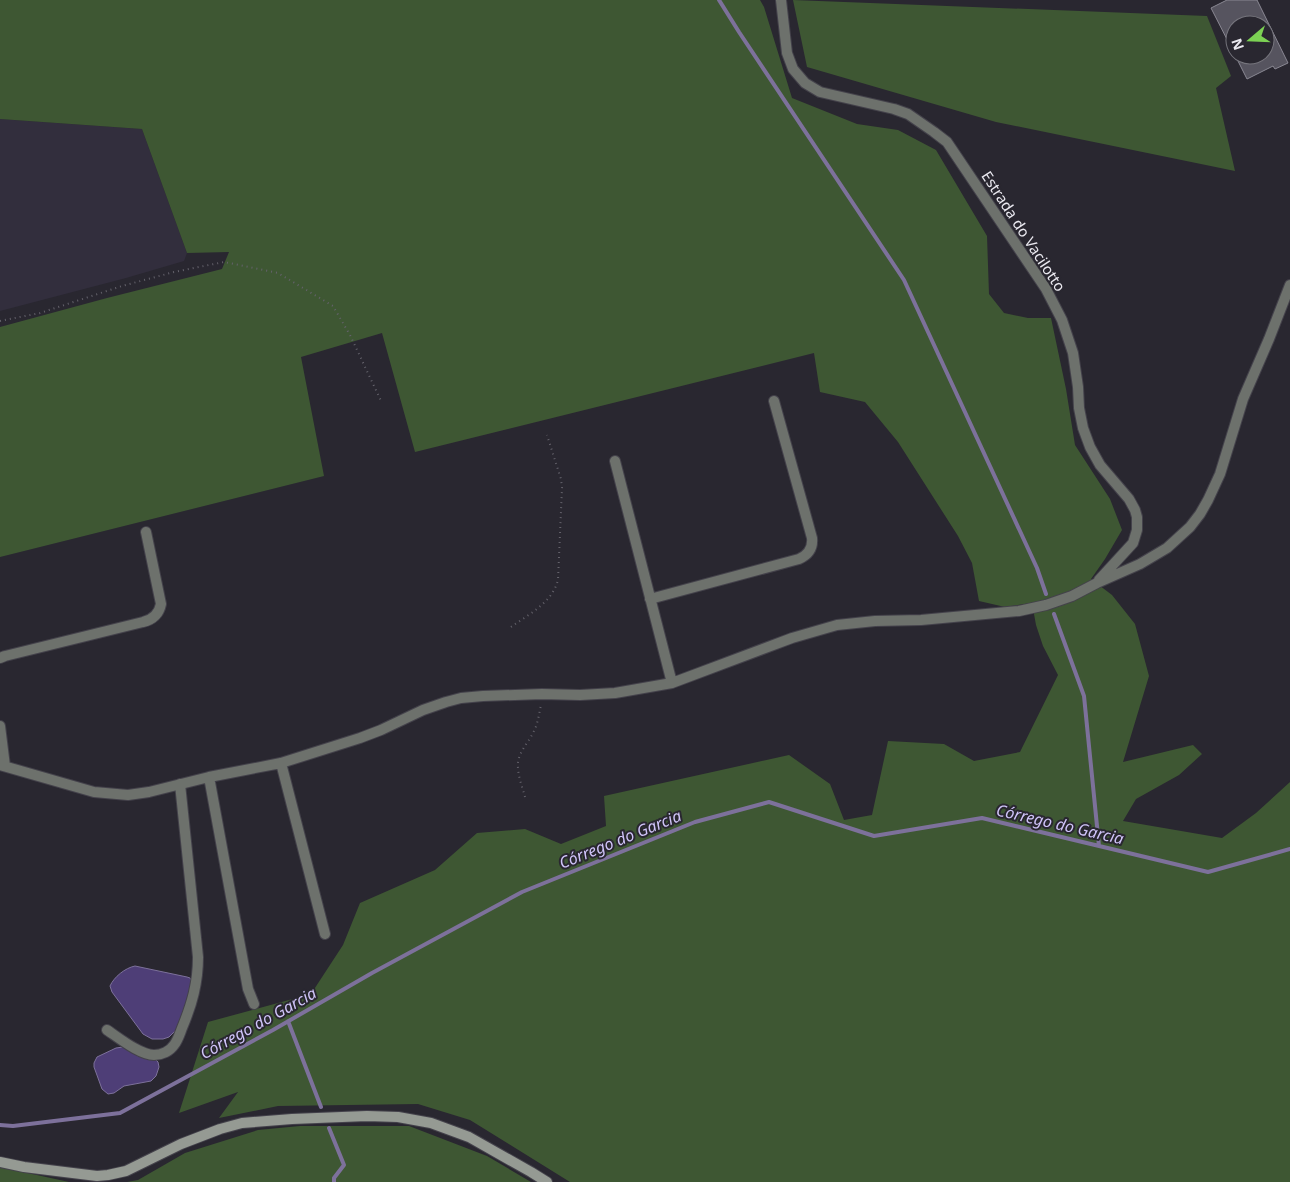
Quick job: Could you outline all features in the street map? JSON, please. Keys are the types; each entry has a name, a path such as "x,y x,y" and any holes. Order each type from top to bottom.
{"street":[{"name":"Estrada do Vacilotto","path":"781,0 787,53 799,76 820,92 908,114 947,142 1046,289 1062,320 1072,353 1078,387 1079,408 1083,428 1090,447 1100,464 1132,504 1137,517 1137,530 1133,543 1097,583"},
{"path":"0,726 3,766 94,792 128,795 281,763 380,730 423,710 461,698 615,693 672,683 792,638 838,625 1019,611 1046,605 1072,596 1140,564 1166,548 1190,527 1200,514 1220,474 1243,399 1290,285"},
{"path":"650,599 799,559 810,550 812,538 774,401"},
{"path":"615,461 672,683"},
{"path":"0,658 153,618 160,608 160,598 146,532"},
{"path":"281,763 325,934"},
{"path":"209,777 248,989 254,1004"},
{"path":"107,1030 144,1053 152,1055 165,1053 175,1045 194,996 197,982 198,957 180,784"},
{"path":"0,1162 24,1168 97,1176 108,1175 126,1171 181,1144 220,1128 242,1123 367,1116 398,1117 431,1122 469,1137 547,1182"}],"path":[{"path":"0,321 40,313 122,286 174,272 224,262 278,273 333,306 350,335 382,403"},
{"path":"511,627 547,601 554,592 558,580 562,488 547,435"},
{"path":"525,796 518,763 521,752 534,731 539,717 542,694"}],"shaded area":[{"path":"0,119 142,129 187,253 184,261 0,311"},
{"path":"135,966 187,977 192,982 186,1008 177,1029 169,1037 152,1039 143,1034 112,992 110,986 114,979 124,971"},
{"path":"123,1047 138,1056 155,1059 159,1067 156,1076 151,1081 124,1086 114,1093 108,1094 102,1089 94,1063 97,1057 116,1048"}],"green space":[{"path":"0,0 760,0 764,7 792,98 857,124 898,130 936,150 987,236 989,294 1004,313 1028,318 1051,318 1066,389 1075,445 1110,499 1122,530 1091,579 1112,595 1135,624 1149,676 1123,762 1193,745 1202,754 1179,775 1136,799 1123,821 1222,838 1256,813 1290,782 1290,1182 570,1182 470,1120 418,1104 278,1106 219,1118 238,1092 179,1113 208,1022 311,994 343,945 360,903 435,870 477,833 525,829 561,844 606,826 604,796 789,755 830,784 844,820 872,815 888,741 944,744 974,761 1020,752 1058,675 1043,646 1036,625 1032,603 1005,607 979,601 972,563 958,536 898,442 865,402 820,392 814,353 415,452 382,333 301,357 324,476 0,557 0,327 222,269 229,252 187,253 142,129 0,119"},
{"path":"793,0 1207,16 1231,76 1216,88 1235,171 996,122 807,67"},
{"path":"300,1126 409,1126 487,1156 531,1182 127,1182 138,1180 185,1153 258,1130"},
{"path":"0,1167 69,1182 0,1182"}],"building":[{"path":"1227,0 1257,0 1264,15 1225,15 1225,36 1211,8"},
{"path":"1275,37 1288,63 1275,69 1273,66 1247,79 1240,65 1275,65"}],"waterway":[{"path":"719,0 904,280 1037,568 1046,594"},
{"path":"1054,614 1084,696 1099,846"},
{"name":"Córrego do Garcia","path":"0,1125 13,1126 120,1113 522,892 695,822 769,802 874,836 982,818 1208,872 1290,849"},
{"path":"288,1021 321,1107"},
{"path":"329,1128 344,1165 334,1178 334,1182"}]}
